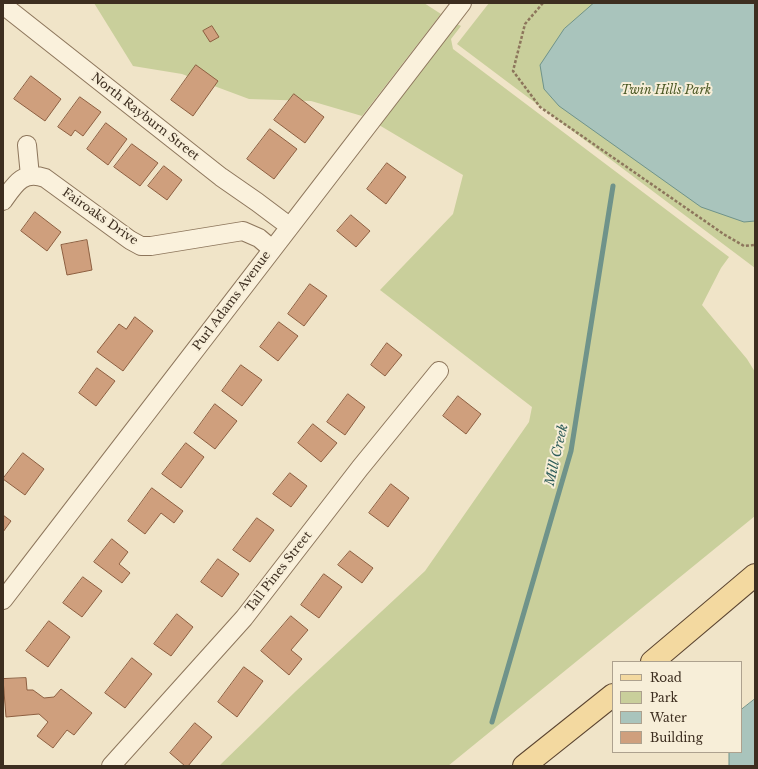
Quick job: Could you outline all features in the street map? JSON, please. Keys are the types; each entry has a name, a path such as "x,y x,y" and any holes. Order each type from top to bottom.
{"main road":[{"path":"653,661 751,584"},
{"path":"524,766 612,696"}],"street":[{"name":"Purl Adams Avenue","path":"3,600 269,245 289,226 462,3"},
{"name":"North Rayburn Street","path":"3,6 221,177 289,226"},
{"path":"3,200 16,183 22,178 30,176 26,145"},
{"name":"Fairoaks Drive","path":"30,176 45,178 130,240 141,246 151,246 238,231 250,233 269,245"},
{"name":"Tall Pines Street","path":"111,766 244,618 360,468 439,371"}],"path":[{"path":"543,3 525,24 513,71 540,107 725,235 744,246 755,245"}],"green space":[{"path":"94,3 424,3 441,14 362,116 311,101 249,99 182,74 133,66"},
{"name":"Twin Hills Park","path":"489,3 755,3 755,268 457,44"},
{"path":"457,24 461,26 451,39 453,49 729,257 721,268 702,305 747,359 755,372 755,516 448,766 219,766 296,691 425,571 529,422 532,407 380,290 453,214 463,175 379,125"}],"water":[{"name":"Twin Hills Park","path":"594,3 755,3 755,221 744,222 701,207 559,106 544,89 540,65 564,29"},
{"path":"755,699 755,766 729,766 729,753 742,753 742,709"}],"building":[{"path":"212,26 219,37 210,42 203,31"},
{"path":"196,65 218,81 193,116 171,100"},
{"path":"31,76 61,99 45,121 14,99"},
{"path":"294,94 324,117 305,143 274,120"},
{"path":"80,97 101,112 83,136 75,130 71,136 58,127"},
{"path":"106,123 127,139 108,165 87,149"},
{"path":"270,129 297,149 274,179 247,159"},
{"path":"132,144 158,163 140,186 114,167"},
{"path":"387,163 406,177 386,204 367,189"},
{"path":"164,166 182,180 167,200 148,186"},
{"path":"35,212 61,232 47,251 21,231"},
{"path":"351,215 370,231 356,247 337,231"},
{"path":"87,240 92,270 67,275 61,245"},
{"path":"310,284 327,296 304,326 288,314"},
{"path":"135,317 153,331 123,371 97,352 119,324 126,329"},
{"path":"279,322 298,336 278,361 260,347"},
{"path":"387,343 402,355 385,376 371,365"},
{"path":"241,365 262,380 242,406 222,391"},
{"path":"97,368 115,381 96,406 79,393"},
{"path":"348,394 365,407 345,435 327,422"},
{"path":"458,396 481,414 466,434 443,416"},
{"path":"215,404 237,421 215,449 194,433"},
{"path":"313,424 337,443 321,462 298,443"},
{"path":"186,443 204,457 181,488 162,474"},
{"path":"23,453 44,469 25,495 3,479"},
{"path":"290,473 307,486 291,507 273,494"},
{"path":"391,484 409,498 388,527 369,513"},
{"path":"152,488 183,511 174,523 161,513 145,534 128,521"},
{"path":"3,515 11,521 3,532"},
{"path":"257,518 274,530 250,562 233,550"},
{"path":"112,539 128,552 119,564 130,573 122,583 94,562"},
{"path":"350,551 373,568 362,583 338,565"},
{"path":"218,559 239,574 222,597 201,582"},
{"path":"324,574 342,587 319,618 301,605"},
{"path":"83,577 102,591 82,617 63,603"},
{"path":"177,614 193,627 171,656 154,644"},
{"path":"291,616 308,630 291,650 302,659 289,675 261,651"},
{"path":"49,621 70,637 48,667 26,651"},
{"path":"132,658 152,674 125,708 105,693"},
{"path":"244,667 263,681 237,717 218,702"},
{"path":"26,678 27,690 33,690 44,698 54,697 61,689 92,713 74,735 67,730 53,748 37,736 48,722 39,714 6,717 3,679"},
{"path":"195,723 212,737 188,766 185,766 170,753"}],"waterway":[{"name":"Mill Creek","path":"492,722 571,451 613,186"}]}
